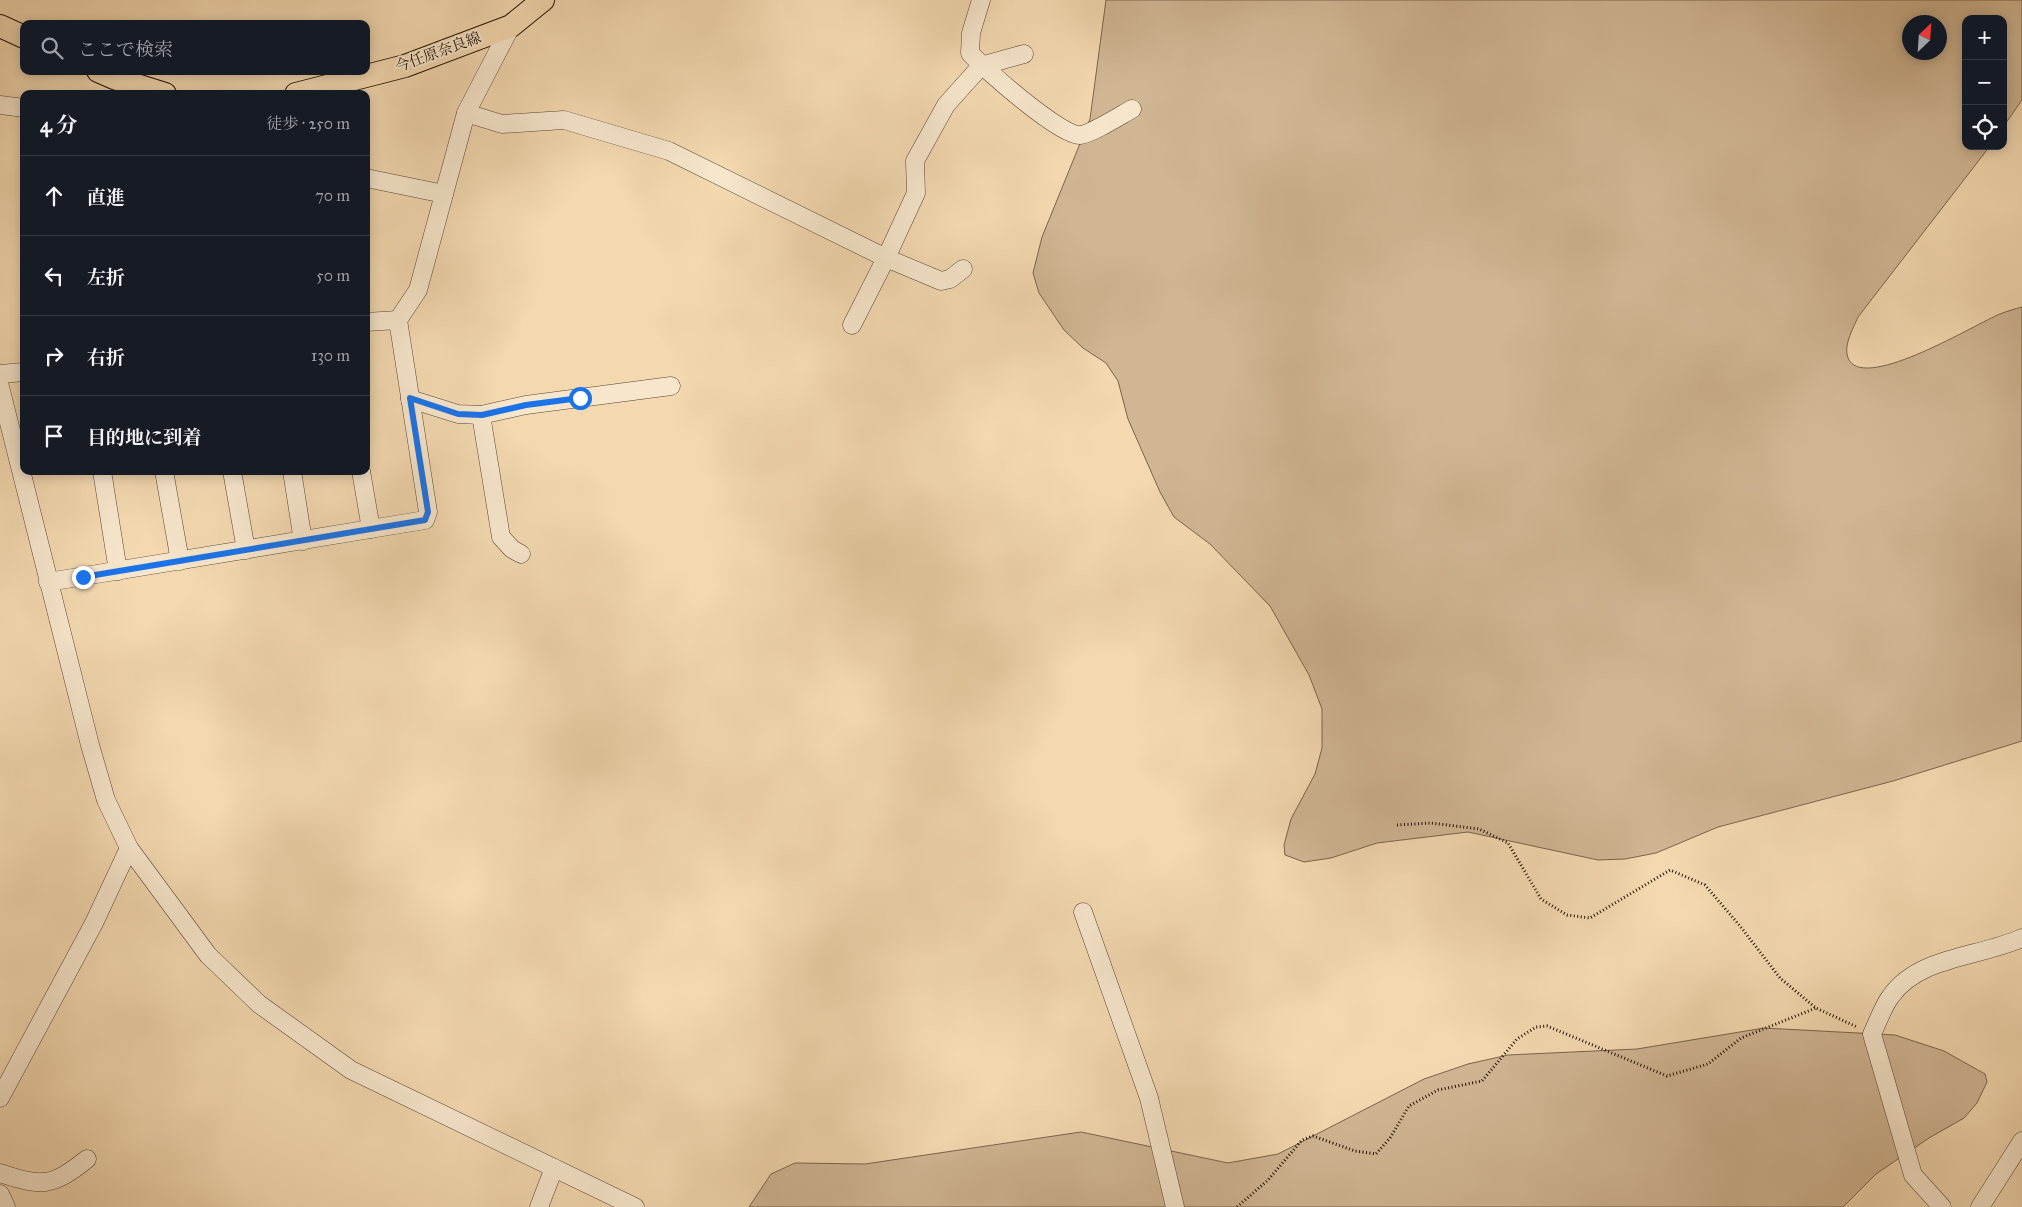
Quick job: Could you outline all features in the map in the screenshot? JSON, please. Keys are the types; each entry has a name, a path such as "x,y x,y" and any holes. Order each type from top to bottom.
{"main road":[{"name":"今任原奈良線","path":"312,90 405,66 511,26 543,0"},
{"path":"0,26 20,35"},
{"path":"109,75 149,90"}],"street":[{"path":"981,0 970,33 970,53 981,66 1070,134 1081,135 1132,109"},
{"path":"48,582 425,520 428,512 398,320 418,290 466,113 511,26"},
{"path":"852,325 916,194 915,161 946,105 981,66 1024,54"},
{"path":"0,105 20,108"},
{"path":"466,113 502,124 564,120 669,151 886,258 941,280 950,279 963,269"},
{"path":"370,179 444,194"},
{"path":"370,322 398,320"},
{"path":"0,374 20,372"},
{"path":"410,398 458,414 482,415 526,405 671,386"},
{"path":"0,388 20,469"},
{"path":"482,415 501,537 512,549 521,554"},
{"path":"22,475 106,800 129,848 208,954 259,1004 351,1070 635,1207"},
{"path":"103,475 118,571"},
{"path":"165,475 180,561"},
{"path":"233,475 246,550"},
{"path":"293,475 303,540"},
{"path":"362,475 371,529"},
{"path":"0,1098 94,923 129,848"},
{"path":"1083,912 1149,1098 1175,1207"},
{"path":"1942,1207 1913,1175 1872,1034 1890,996 1907,978 1942,963 2004,946 2022,938"},
{"path":"1980,1207 2022,1141"},
{"path":"0,1173 30,1183 48,1182 66,1176 88,1159"},
{"path":"539,1207 554,1168"},
{"path":"0,1194 6,1207"}],"path":[{"path":"1397,825 1431,823 1479,829 1508,843 1541,899 1567,915 1590,918 1670,870 1705,885 1740,926 1780,978 1816,1008 1872,1034"},
{"path":"1237,1207 1268,1180 1302,1140 1313,1136 1355,1151 1376,1154 1390,1138 1409,1106 1438,1090 1482,1081 1516,1039 1536,1027 1547,1026 1667,1076 1708,1064 1741,1038 1816,1008"}],"shaded area":[{"path":"1106,0 2022,0 2022,100 2007,121 2007,15 1962,15 1962,150 1987,150 1858,317 1847,344 1847,355 1849,360 1860,367 1877,367 1899,361 1947,341 2000,314 2022,307 2022,741 1893,781 1718,827 1656,853 1625,859 1598,860 1468,832 1377,843 1331,858 1304,862 1285,855 1284,845 1291,819 1315,774 1322,748 1322,709 1309,675 1270,606 1210,544 1174,517 1160,492 1128,419 1118,381 1106,363 1083,348 1064,330 1039,293 1033,273 1042,237 1090,119"},
{"path":"1764,1028 1895,1035 1944,1051 1985,1074 1987,1082 1977,1103 1964,1118 1929,1138 1876,1174 1843,1207 749,1207 771,1174 795,1163 865,1164 1081,1132 1228,1163 1278,1154 1424,1079 1468,1064 1508,1055 1637,1049"}],"route":[{"path":"83,577 425,520 428,512 410,398 458,414 482,415 526,405 580,398"}]}
